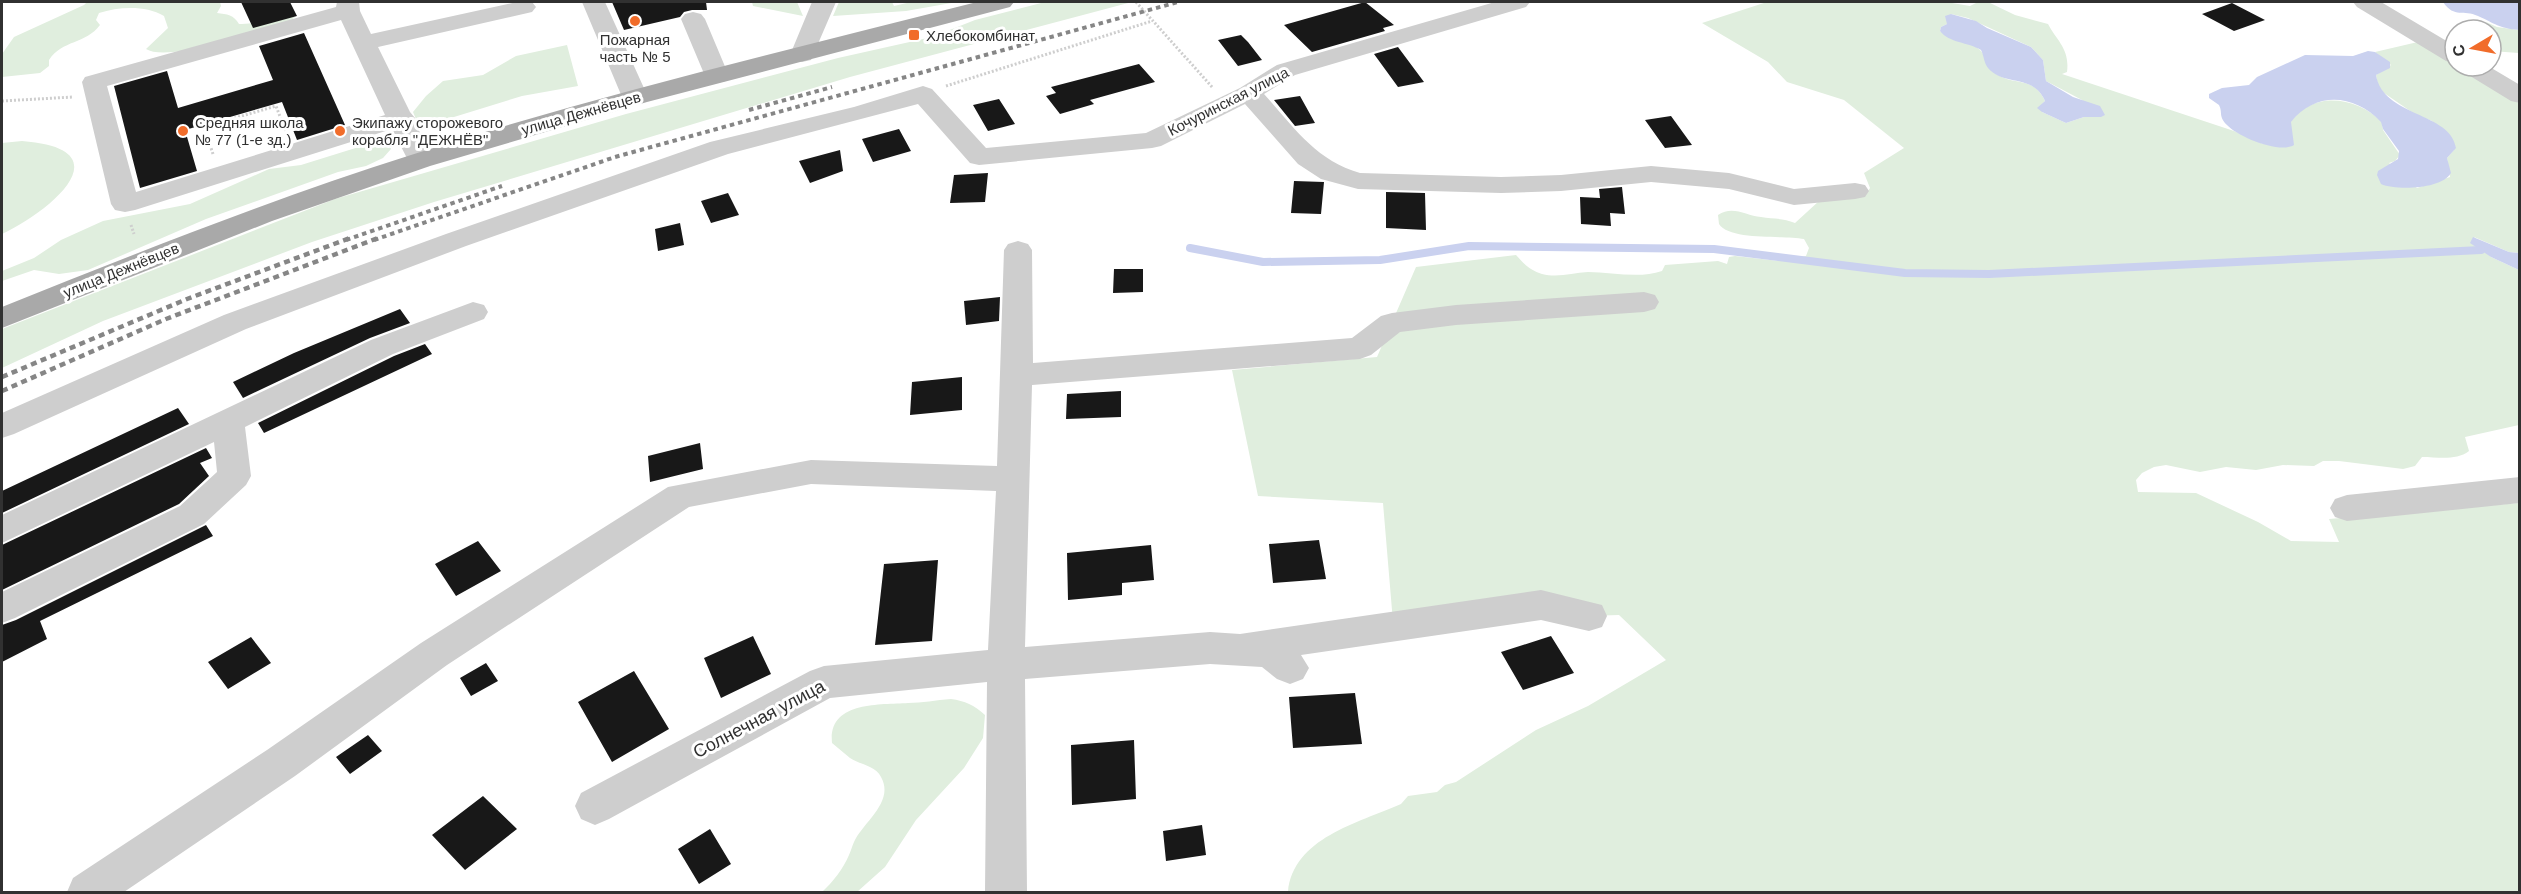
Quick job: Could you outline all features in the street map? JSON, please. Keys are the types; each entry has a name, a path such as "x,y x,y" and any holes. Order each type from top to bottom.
{"main road":[{"name":"улица Дежнёвцев","path":"2,318 211,233 420,160 635,97 1002,2"}],"street":[{"path":"593,2 635,97"},
{"path":"802,55 824,2"},
{"name":"Кочуринская улица","path":"923,94 979,157 1152,140 1249,93 1286,70 1518,2"},
{"path":"2365,2 2443,49"},
{"path":"402,118 125,204 94,82 348,6 402,118 420,160"},
{"path":"364,43 524,7"},
{"path":"693,19 717,76"},
{"path":"2491,78 2520,96"},
{"path":"1249,93 1307,158 1331,173 1358,180 1551,184 1651,174 1729,181 1794,196 1855,191"},
{"path":"2,426 235,322 456,240 719,148 863,112 923,94"},
{"path":"1006,892 1006,664 1017,375 1018,250"},
{"path":"1017,375 1360,348 1392,323 1456,315 1644,302"},
{"path":"2,530 382,347 473,312"},
{"path":"2,608 192,515 234,476 228,421"},
{"path":"88,892 280,763 435,654 680,496 811,472 1013,479"},
{"path":"2347,508 2520,490"},
{"path":"1240,648 1541,605 1588,616"},
{"name":"Солнечная улица","path":"595,806 824,682 1006,664 1210,648 1240,648"},
{"path":"1240,648 1270,652 1290,668"}],"path":[{"path":"1136,2 1215,89 1249,93"},
{"path":"923,94 1152,21"},
{"path":"2,101 98,96"},
{"path":"220,175 204,127 276,106 294,152"}],"green space":[{"path":"87,2 220,2 221,6 217,13 230,15 239,24 295,17 286,24 214,44 173,52 157,52 146,49 168,28 164,16 157,12 140,9 123,8 107,11 99,13 96,20 100,25 94,31 60,49 49,60 49,66 40,73 2,77 2,54 14,37"},
{"path":"752,2 797,2 803,16 753,6"},
{"path":"839,2 892,2 894,6 911,2 957,2 906,11 833,16"},
{"path":"1045,2 1132,2 850,77 434,202 312,242 103,321 2,368 2,329 335,199 626,114 838,58 932,37 975,20"},
{"path":"1767,2 1946,2 1970,6 1978,2 1988,2 2015,15 2048,24 2067,57 2067,72 2062,74 2234,131 2263,144 2293,141 2289,125 2309,106 2334,101 2347,102 2359,107 2382,122 2383,130 2400,155 2395,161 2389,163 2417,188 2450,177 2447,158 2454,150 2432,121 2416,115 2384,93 2378,85 2376,75 2391,65 2375,52 2422,41 2443,54 2443,78 2480,78 2519,103 2519,253 2509,252 2474,237 2491,257 2519,270 2519,425 2465,437 2469,451 2464,454 2447,458 2422,457 2415,466 2403,469 2339,461 2323,461 2314,466 2283,465 2256,470 2226,467 2200,472 2166,465 2154,467 2142,473 2136,480 2138,492 2196,493 2258,522 2291,541 2339,542 2329,519 2519,503 2519,892 1288,892 1293,873 1302,858 1330,835 1401,804 1408,796 1437,792 1536,730 1588,706 1666,660 1619,615 1393,622 1383,503 1258,496 1232,370 1377,357 1416,267 1516,255 1531,269 1548,275 1588,272 1644,275 1662,271 1665,265 1718,261 1727,264 1729,257 1735,256 1779,261 1806,256 1809,248 1804,239 1734,233 1719,224 1718,215 1734,211 1795,223 1819,201 1865,196 1870,188 1864,173 1904,148 1844,100 1787,82 1768,62 1702,23","holes":["1951,14 1968,18 2031,47 2043,60 2046,81 2082,100 2101,117 2084,117 2066,123 2042,112 2042,104 2045,101 2035,88 1998,75 1987,64 1979,49 1940,31 1941,27 1947,24"]},
{"path":"2503,28 2519,30 2519,53 2503,52"},
{"path":"567,45 578,86 522,96 441,121 427,122 416,119 413,112 443,81 483,75 516,56"},
{"path":"22,141 53,146 70,156 74,168 69,182 57,197 21,224 2,234 2,143"},
{"path":"389,145 391,149 383,158 366,166 338,172 206,219 88,270 59,274 34,270 2,281 2,271 34,258 61,240 103,221 190,204 269,169 301,165 362,146"},
{"path":"951,699 969,704 985,715 983,738 964,768 916,820 885,867 857,892 822,892 841,870 858,834 876,811 884,795 884,786 878,773 850,758 832,743 833,729 838,719 847,712 870,705"}],"water":[{"path":"2443,2 2519,2 2519,30 2503,27 2503,18 2482,18 2473,14 2455,12"},
{"path":"1951,14 1976,21 2031,47 2043,60 2046,81 2073,97 2100,106 2105,115 2084,117 2066,123 2042,112 2037,108 2045,101 2040,92 2026,83 1995,74 1988,68 1981,50 1948,38 1940,31 1941,27 1947,24 1945,16"},
{"path":"2368,51 2375,52 2390,62 2390,68 2376,75 2381,89 2391,99 2442,127 2451,136 2456,148 2447,158 2451,173 2446,178 2419,187 2408,188 2381,184 2377,175 2378,171 2398,159 2399,151 2383,129 2381,122 2359,106 2335,100 2312,105 2291,122 2294,145 2279,147 2259,143 2232,130 2223,119 2219,105 2209,98 2209,94 2222,88 2249,85 2257,77 2305,55 2353,56"},
{"path":"2473,237 2509,252 2519,253 2519,270 2491,257 2470,243"}],"building":[{"path":"241,2 290,2 297,16 253,28"},
{"path":"612,2 706,2 707,10 692,10 684,12 680,17 624,30"},
{"path":"1365,2 1394,25 1383,28 1385,31 1312,52 1284,25"},
{"path":"2232,3 2265,20 2234,31 2202,14"},
{"path":"304,33 345,125 297,140 282,102 185,130 197,171 140,188 114,86 167,71 178,108 273,80 259,46"},
{"path":"1241,35 1262,60 1238,66 1218,40"},
{"path":"1398,47 1424,82 1398,87 1374,54"},
{"path":"1139,64 1155,82 1090,100 1094,104 1060,114 1046,96 1056,93 1051,87"},
{"path":"1300,96 1315,123 1295,126 1274,100"},
{"path":"999,99 1015,124 988,131 973,105"},
{"path":"1671,116 1692,145 1665,148 1645,120"},
{"path":"899,129 911,151 873,162 862,139"},
{"path":"840,150 843,171 810,183 799,161"},
{"path":"988,173 985,202 950,203 954,175"},
{"path":"1294,181 1324,182 1321,214 1291,213"},
{"path":"1622,187 1625,214 1610,213 1611,226 1581,224 1580,197 1600,198 1599,189"},
{"path":"1386,192 1425,193 1426,230 1386,228"},
{"path":"728,193 739,215 711,223 701,201"},
{"path":"680,223 684,245 658,251 655,229"},
{"path":"1114,269 1143,269 1143,292 1113,293"},
{"path":"1000,297 999,321 966,325 964,301"},
{"path":"400,309 410,323 370,338 243,398 233,382 294,353"},
{"path":"425,344 432,354 264,433 258,423 394,356"},
{"path":"962,377 962,410 910,415 912,382"},
{"path":"1121,391 1121,417 1066,419 1067,394"},
{"path":"178,408 189,424 2,513 2,491"},
{"path":"700,443 703,469 650,482 648,456"},
{"path":"206,448 212,458 200,463 209,476 179,504 2,590 2,545"},
{"path":"206,525 213,536 40,621 47,639 2,662 2,625"},
{"path":"1319,540 1326,579 1273,583 1269,544"},
{"path":"478,541 501,571 456,596 435,564"},
{"path":"1151,545 1154,580 1122,583 1122,595 1068,600 1067,553"},
{"path":"938,560 932,641 875,645 884,564"},
{"path":"753,636 771,674 721,698 704,658"},
{"path":"1551,636 1574,673 1523,690 1501,652"},
{"path":"251,637 271,663 228,689 208,662"},
{"path":"486,663 498,681 471,696 460,678"},
{"path":"634,671 669,729 612,762 578,702"},
{"path":"1355,693 1362,744 1293,748 1289,697"},
{"path":"368,735 382,751 350,774 336,757"},
{"path":"1134,740 1136,799 1072,805 1071,745"},
{"path":"483,796 517,829 465,870 432,835"},
{"path":"1202,825 1206,855 1166,861 1163,831"},
{"path":"710,829 731,864 699,884 678,849"}],"waterway":[{"path":"1190,248 1263,262 1380,260 1469,246 1714,249 1905,273 1989,274 2481,250"}],"railway":[{"path":"374,240 615,157 1178,2"},
{"path":"749,110 832,87"},
{"path":"346,240 502,186"},
{"path":"2,377 187,299 350,238"},
{"path":"2,391 166,319 378,238"}],"place":[{"name":"Пожарная часть № 5","path":"635,21"},
{"name":"Хлебокомбинат","path":"914,35"},
{"name":"Средняя школа № 77 (1-е зд.)","path":"183,131"},
{"name":"Экипажу сторожевого корабля \"ДЕЖНЁВ\"","path":"340,131"}]}
